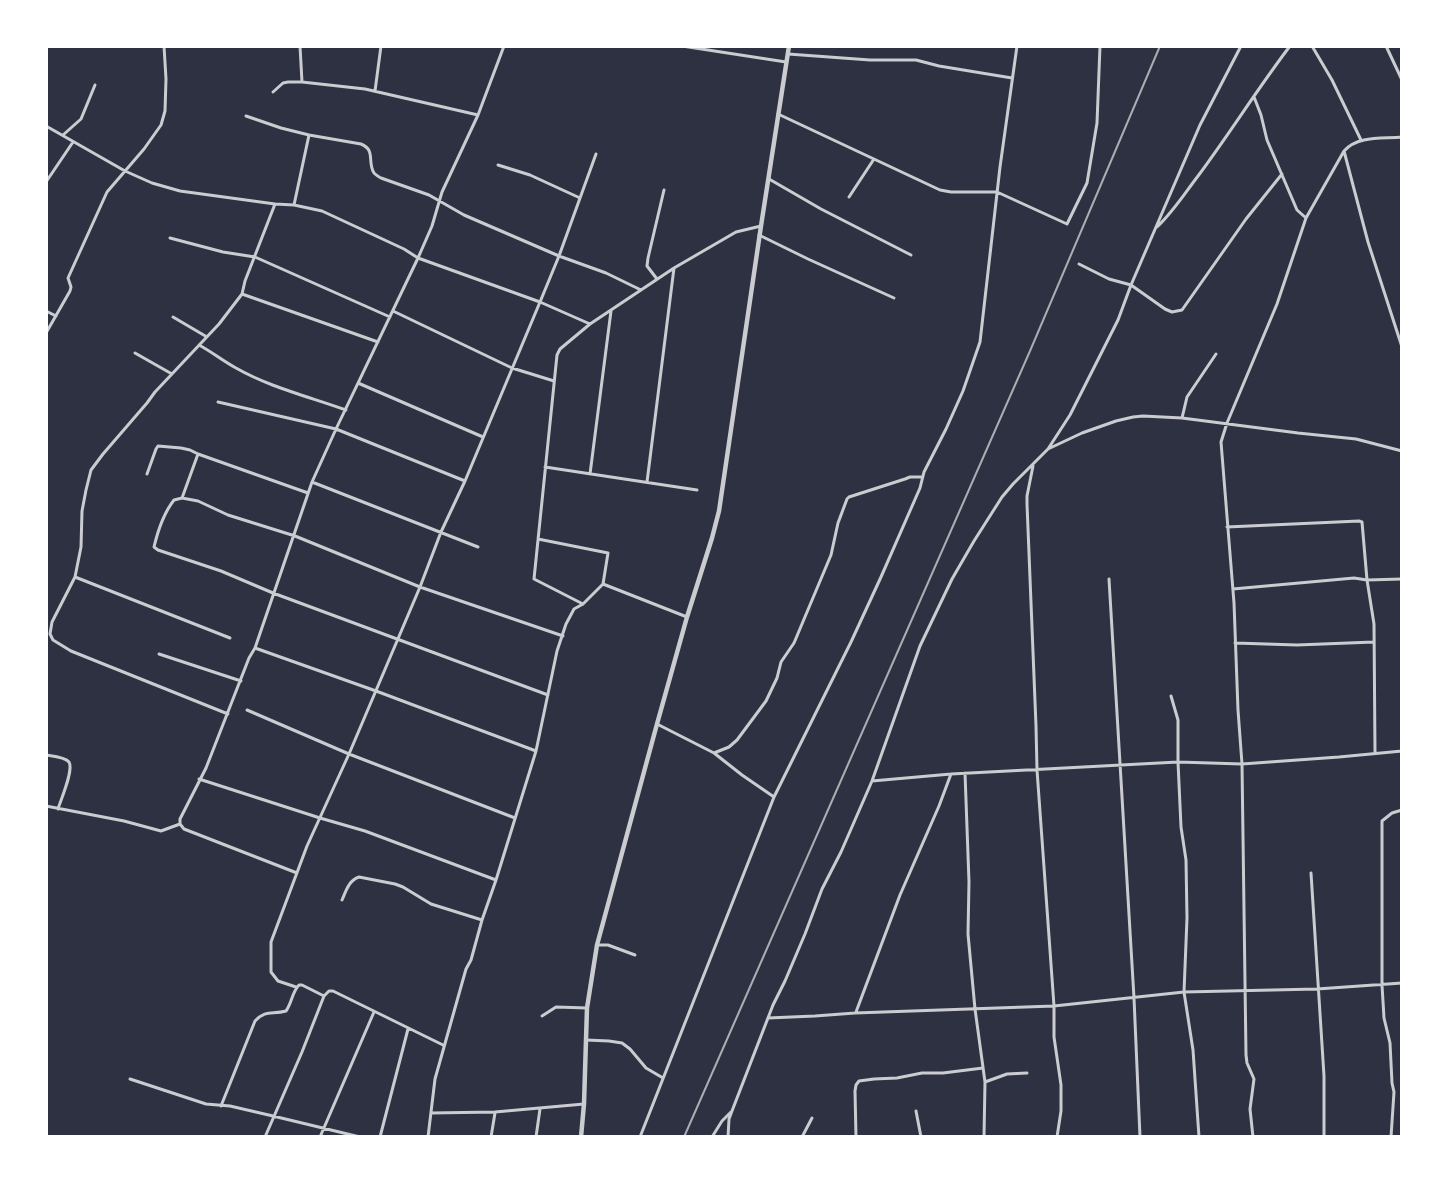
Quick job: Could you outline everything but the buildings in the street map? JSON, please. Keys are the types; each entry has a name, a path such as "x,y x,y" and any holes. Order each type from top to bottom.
{"street":[{"path":"46,333 71,289 68,278 104,197 144,149 161,125 165,111 164,46"},
{"path":"300,46 302,82"},
{"path":"375,91 381,46"},
{"path":"297,873 184,829 180,824 180,819 206,768 255,648 312,482 418,258 432,226 439,202 478,115 504,46"},
{"path":"682,46 786,62"},
{"path":"581,1137 587,1008 598,944 657,724 719,511 759,235 789,46"},
{"path":"640,1137 774,796 858,626 920,488 922,477 946,429 980,342 997,192 1017,46"},
{"path":"778,114 940,190 951,192 997,192 1068,224 1087,183 1096,123 1100,46"},
{"path":"728,1137 729,1119 768,1018 805,934 822,889 841,852 872,781 920,646 952,579 1002,498 1013,484 1048,449 1066,422 1116,325 1131,285 1200,125 1240,46"},
{"path":"1156,227 1179,202 1290,46"},
{"path":"1312,46 1332,80 1361,140"},
{"path":"1386,46 1402,80"},
{"path":"788,54 870,60 916,60 939,66 1013,78"},
{"path":"273,92 283,83 302,82 375,91 478,115"},
{"path":"63,135 81,119 95,85"},
{"path":"1254,96 1265,134 1297,210 1306,218"},
{"path":"246,116 281,128 362,144 371,151 371,162 375,174 381,178 430,195 464,215 559,256 602,271 641,290"},
{"path":"46,126 125,171 152,183 180,191 294,205 322,211 404,249 418,258 540,302 590,324"},
{"path":"294,205 310,135"},
{"path":"1253,1137 1250,1109 1254,1079 1247,1063 1246,1055 1244,990 1242,764 1233,589 1221,442 1277,304 1306,218 1344,150 1352,143 1361,140 1402,137"},
{"path":"46,182 74,142"},
{"path":"1344,150 1368,242 1402,347"},
{"path":"324,996 302,985 296,987 278,981 270,972 271,942 307,846 376,691 441,532 465,481 559,256 596,154"},
{"path":"849,197 874,159"},
{"path":"498,165 530,175 580,198"},
{"path":"1080,264 1109,279 1131,285 1165,309 1172,312 1182,310 1246,219 1282,174"},
{"path":"768,178 821,209 911,255"},
{"path":"657,279 647,266 664,190"},
{"path":"228,714 71,651 53,640 50,634 52,622 75,577 81,547 84,497 91,470 155,392 219,324 242,294 245,281 275,204"},
{"path":"583,604 534,579 557,355 560,349 590,324 674,268 736,232 761,226"},
{"path":"759,235 894,298"},
{"path":"170,238 223,252 255,257 390,317"},
{"path":"647,482 674,268"},
{"path":"242,294 378,342"},
{"path":"590,474 612,310"},
{"path":"46,311 56,316"},
{"path":"393,312 512,368 554,381"},
{"path":"173,317 207,337"},
{"path":"199,346 214,353 235,368 262,380 346,410"},
{"path":"135,353 172,374"},
{"path":"1182,418 1187,397 1216,354"},
{"path":"358,383 483,437"},
{"path":"218,402 336,429 465,481"},
{"path":"1048,449 1082,433 1142,416 1182,418 1356,439 1402,451"},
{"path":"146,474 158,446 181,448 308,493"},
{"path":"182,498 198,454"},
{"path":"1033,465 1027,504 1034,650 1037,770 1054,1006 1054,1037 1060,1074 1061,1111 1057,1137"},
{"path":"546,467 697,490"},
{"path":"714,753 729,747 737,740 766,701 777,678 781,662 794,643 831,556 838,524 849,496 910,477 922,477"},
{"path":"312,482 478,547"},
{"path":"548,695 273,593 221,571 158,550 154,547 158,530 168,508 174,500 182,498 198,501 228,515 294,536 420,587 563,636"},
{"path":"1227,527 1360,522 1363,526 1366,580 1374,624 1375,753"},
{"path":"428,1137 435,1078 443,1046 536,751 557,652 570,615 574,609 583,604 603,584 608,553 538,539"},
{"path":"75,577 230,638"},
{"path":"1233,589 1354,578 1366,580 1402,579"},
{"path":"1109,579 1134,998 1140,1137"},
{"path":"603,584 687,617"},
{"path":"1235,643 1297,645 1374,642"},
{"path":"255,648 536,751"},
{"path":"159,654 242,680"},
{"path":"1171,696 1178,720 1181,827 1186,860 1187,918 1184,992 1193,1050 1199,1137"},
{"path":"247,710 349,754 515,818"},
{"path":"657,724 714,753 742,775 774,796"},
{"path":"872,781 951,774 1178,762 1242,764 1402,751"},
{"path":"46,755 64,759 69,762 71,770 58,808"},
{"path":"856,1013 900,894 951,774"},
{"path":"965,774 968,934 975,1009 985,1082 984,1137"},
{"path":"199,779 365,831 496,880"},
{"path":"46,806 161,830 180,824"},
{"path":"1391,1137 1394,1092 1390,1043 1384,1018 1382,985 1382,820 1392,813 1402,810"},
{"path":"1311,873 1324,1076 1324,1137"},
{"path":"342,900 350,883 359,877 395,884 431,904 482,920"},
{"path":"598,944 608,945 635,955"},
{"path":"768,1018 1054,1006 1184,992 1402,983"},
{"path":"220,1106 255,1021 266,1012 286,1011 296,987"},
{"path":"265,1137 324,996 329,991 333,991 443,1046"},
{"path":"542,1016 556,1007 587,1008"},
{"path":"320,1137 374,1012"},
{"path":"380,1137 408,1029"},
{"path":"586,1040 609,1041 622,1044 630,1049 646,1068 663,1078"},
{"path":"856,1137 855,1091 859,1081 983,1068"},
{"path":"985,1082 1007,1074 1027,1073"},
{"path":"130,1079 206,1104 230,1106 360,1137"},
{"path":"430,1114 495,1112 584,1104"},
{"path":"536,1137 540,1109"},
{"path":"712,1137 722,1121 732,1111"},
{"path":"916,1111 921,1137"},
{"path":"491,1137 495,1112"},
{"path":"802,1137 812,1118"}],"railway":[{"path":"684,1137 1030,351 1160,46"}]}
